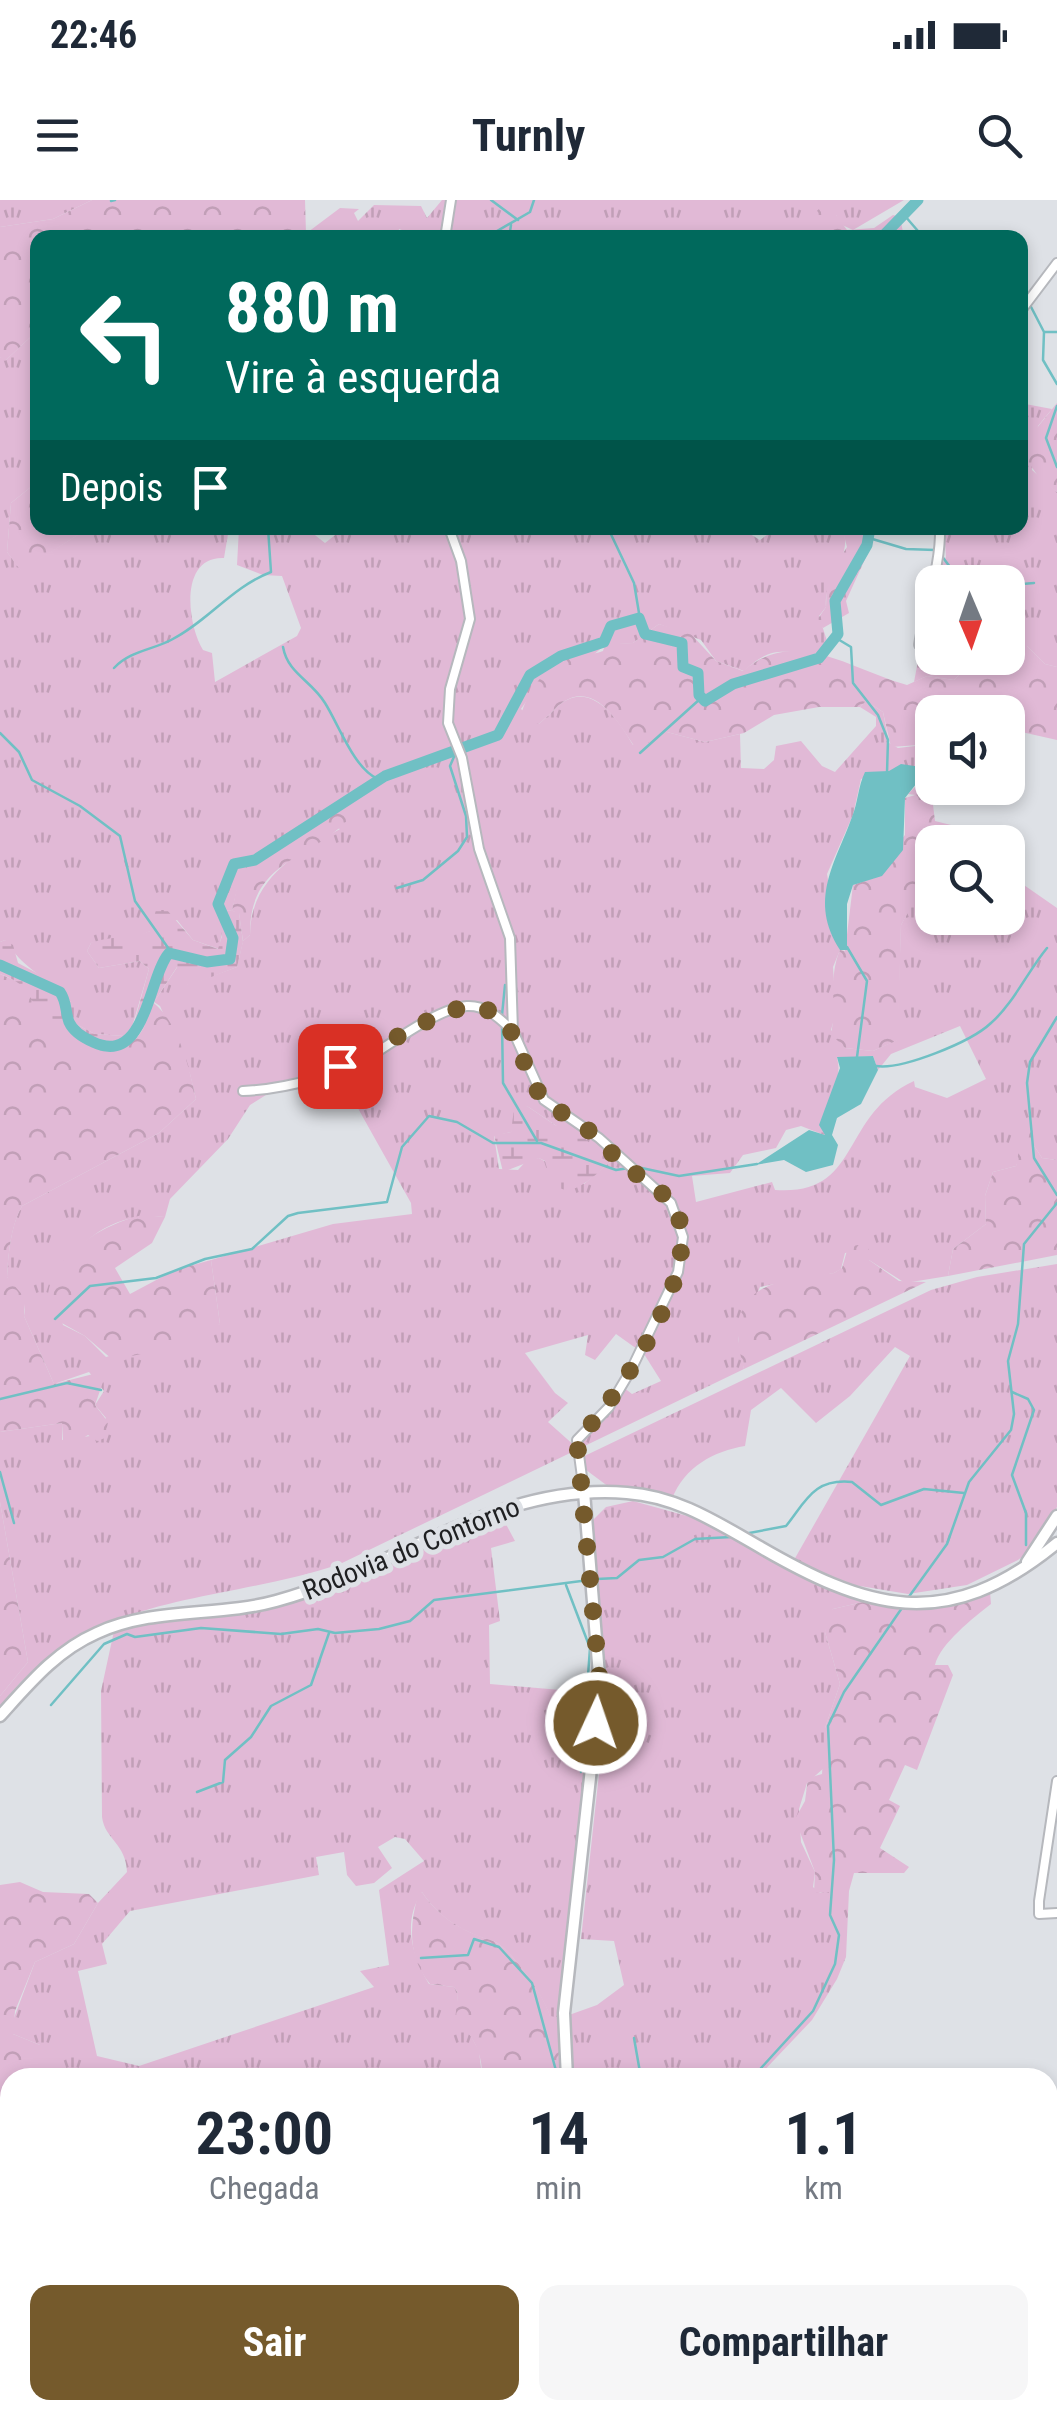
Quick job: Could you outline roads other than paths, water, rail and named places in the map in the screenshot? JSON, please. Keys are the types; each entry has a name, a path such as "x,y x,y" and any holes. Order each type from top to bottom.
{"main road":[{"name":"Rodovia do Contorno","path":"0,1716 50,1662 98,1632 163,1615 274,1602 370,1567 507,1506 584,1492 630,1492 674,1502 708,1517 814,1580 856,1596 896,1603 957,1598 1020,1570 1057,1546"},
{"path":"567,2068 564,2012 600,1686 584,1492"},
{"path":"1020,1570 1057,1516"}],"street":[{"path":"446,230 451,200"},
{"path":"1028,301 1057,263"},
{"path":"452,535 470,612 468,636 447,711 462,758 479,849 510,938 513,1032 544,1100 598,1138 671,1203 682,1237 678,1272 631,1370 610,1407 577,1440 584,1492"},
{"path":"936,565 940,535"},
{"path":"243,1090 298,1084 364,1058 397,1036 458,1008 485,1009 513,1032"},
{"path":"1057,1780 1045,1842 1039,1914 1057,1913"}],"water":[{"path":"901,764 915,766 915,785 905,798 903,850 882,876 853,885 847,904 847,950 840,950 826,915 825,898 832,867 865,772 889,771"},
{"path":"873,1056 878,1070 861,1104 837,1118 832,1135 838,1145 833,1165 806,1172 784,1160 755,1165 809,1130 825,1135 819,1125 840,1068 837,1057"}],"waterway":[{"path":"111,201 115,200"},
{"path":"491,200 518,220"},
{"path":"499,230 530,212 534,200"},
{"path":"889,230 918,200"},
{"path":"905,216 917,230"},
{"path":"510,230 511,225"},
{"path":"1029,303 1044,332 1043,360 1057,384"},
{"path":"1045,332 1057,332"},
{"path":"1057,406 1046,438 1057,467"},
{"path":"114,668 127,658 184,633 244,586 271,572 268,535"},
{"path":"611,535 634,583 640,619"},
{"path":"0,965 60,992 69,1022 83,1036 111,1046 124,1042 143,1016 169,953 207,962 230,959 233,938 218,904 234,864 255,860 385,776 498,735 530,675 561,656 604,642 611,626 639,618 645,634 682,643 683,667 698,673 699,695 705,701 733,684 819,658 838,634 835,601 869,535"},
{"path":"869,538 906,549 935,550"},
{"path":"941,555 948,565"},
{"path":"1025,584 1034,583"},
{"path":"836,638 851,647 853,683 878,715 888,740 887,773"},
{"path":"283,647 295,671 325,703 354,756 378,779"},
{"path":"640,753 700,699"},
{"path":"0,733 19,752 32,780 80,806 120,836 135,901 171,952"},
{"path":"397,888 423,880 458,851 467,837 466,816 450,766 456,752"},
{"path":"847,947 867,981 857,1057"},
{"path":"876,1066 919,1059 981,1030 1006,1006 1047,948"},
{"path":"502,1015 505,985"},
{"path":"1057,1017 1030,1062 1027,1083 1034,1158 1057,1195"},
{"path":"502,1023 503,1083 537,1141"},
{"path":"55,1319 90,1286 156,1278 205,1259 252,1249 288,1216 387,1202 402,1147 429,1116 457,1122 493,1143 541,1143 616,1170 629,1168"},
{"path":"637,1167 679,1176 757,1164"},
{"path":"908,1598 947,1544 969,1482 1011,1430 1014,1414 1008,1361 1018,1324 1024,1244 1057,1203"},
{"path":"0,1399 67,1383 101,1390"},
{"path":"1012,1392 1028,1399 1034,1410 1012,1475 1026,1513 1026,1545"},
{"path":"0,1472 14,1523"},
{"path":"744,1534 786,1526 812,1493 828,1484 852,1482 881,1505 924,1489 964,1493"},
{"path":"597,1579 617,1578 639,1560 663,1557 695,1539 731,1537"},
{"path":"51,1705 104,1644 127,1634 135,1637 201,1628 281,1634 318,1629 335,1633 379,1629 410,1621 434,1600 589,1580"},
{"path":"566,1585 590,1648 581,1772"},
{"path":"761,2068 813,2011 835,1964 839,1935 830,1915 834,1860 828,1726 844,1692 904,1605"},
{"path":"197,1792 223,1782 225,1760 251,1737 271,1706 311,1685 329,1633"},
{"path":"421,1958 468,1955 474,1939 499,1947 532,1983 555,2068"},
{"path":"634,2038 639,2068"}]}
